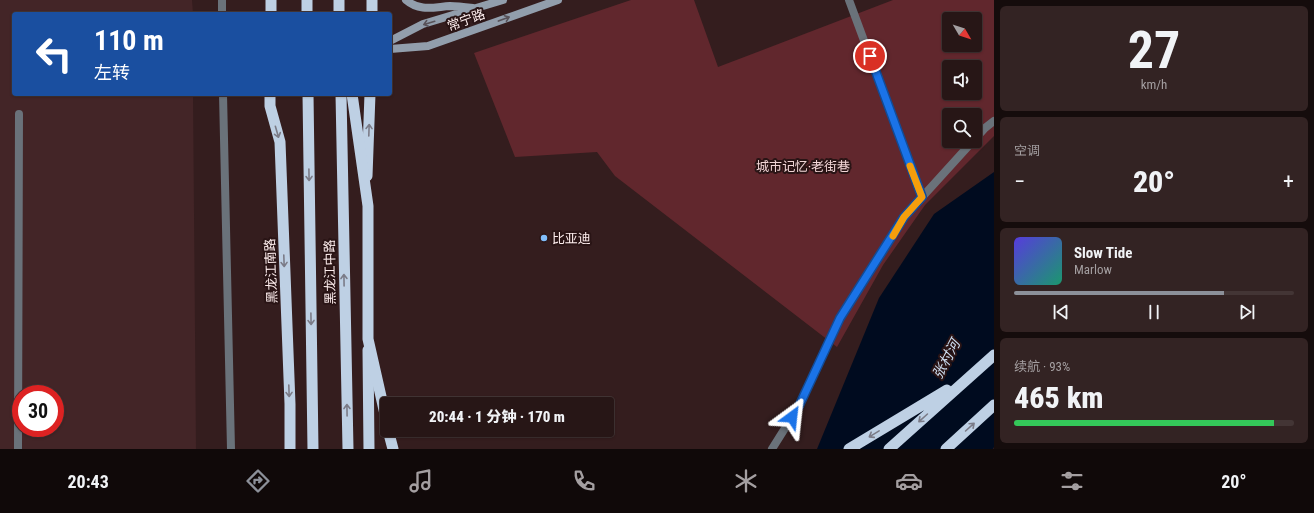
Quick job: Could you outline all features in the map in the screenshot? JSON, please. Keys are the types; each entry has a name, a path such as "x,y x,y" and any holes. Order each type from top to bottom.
{"highway":[{"path":"271,0 271,12"},
{"path":"307,0 307,12"},
{"path":"339,0 339,12"},
{"path":"372,0 372,12"},
{"name":"黑龙江南路","path":"270,96 270,106 280,142 290,449"},
{"name":"黑龙江中路","path":"308,96 313,449"},
{"name":"黑龙江中路","path":"341,96 348,449"},
{"path":"352,96 368,206 368,340 376,449"},
{"path":"369,449 366,210 370,96"},
{"path":"368,340 381,397"},
{"path":"889,449 994,355"},
{"path":"849,449 968,378"},
{"path":"946,449 994,405"},
{"path":"390,437 393,449"}],"main road":[{"path":"406,0 420,8 451,6 480,8"},
{"name":"常宁路","path":"392,40 423,24 503,0"},
{"name":"常宁路","path":"392,49 428,46 558,0"}],"street":[{"path":"222,0 222,12"},
{"path":"849,0 922,197"},
{"path":"223,96 231,449"},
{"path":"18,449 19,114"},
{"path":"982,131 994,121"},
{"path":"772,449 799,406 840,318 904,217 967,148"}],"shaded area":[{"path":"0,0 192,0 193,12 12,12 12,96 193,96 196,449 0,449"}],"green space":[{"name":"城市记忆·老街巷","path":"631,0 694,0 718,67 893,0 994,0 994,136 982,148 925,205 883,265 837,347 615,176 597,152 515,157 474,53"}],"water":[{"name":"张村河","path":"994,172 993,449 817,449 879,298 934,214"}],"slow traffic":[{"path":"893,236 904,217 922,197 910,166"}],"place":[{"name":"比亚迪","path":"544,238"}],"route":[{"path":"792,417 799,406 840,318 904,217 922,197 870,56"}]}
